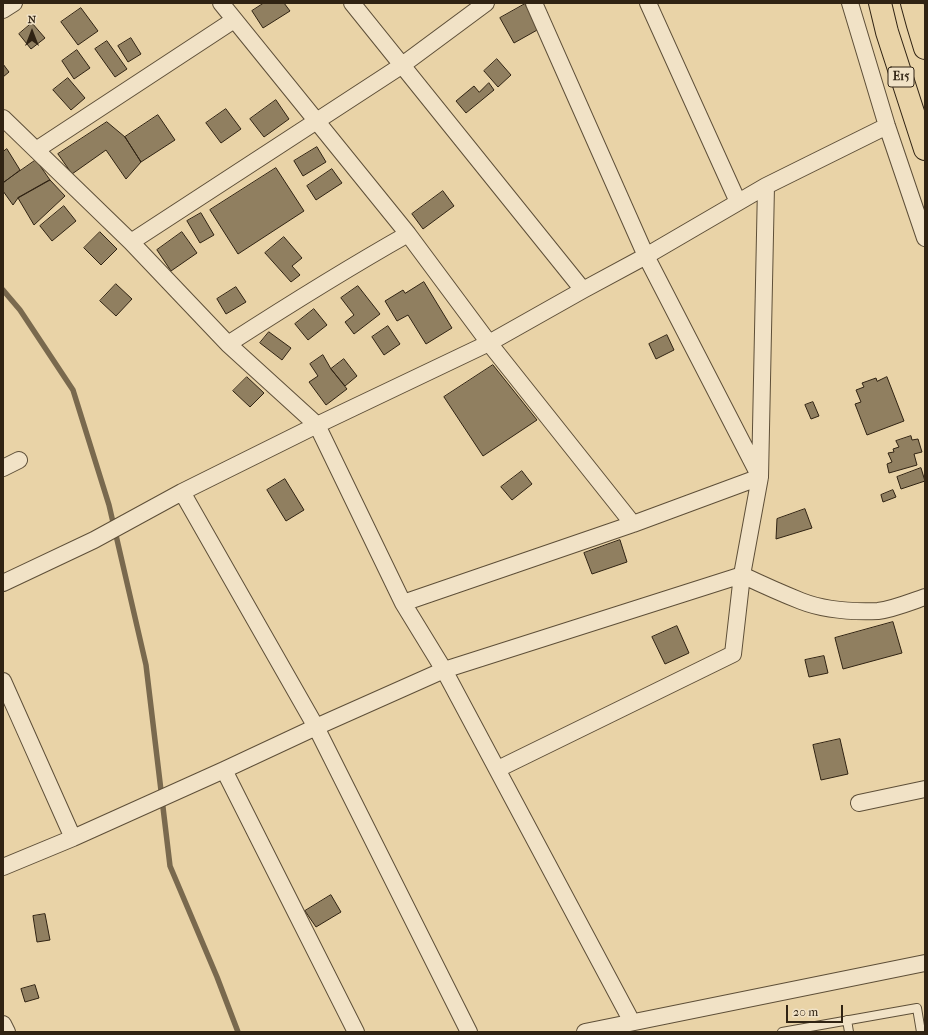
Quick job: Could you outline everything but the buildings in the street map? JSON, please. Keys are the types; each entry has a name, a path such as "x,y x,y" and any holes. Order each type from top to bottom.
{"highway":[{"name":"E15","path":"880,3 887,32 925,149"},
{"path":"912,3 925,48"}],"street":[{"path":"3,10 14,3"},
{"path":"221,3 408,234 489,343 633,524"},
{"path":"352,3 582,290"},
{"path":"534,3 646,256 760,478"},
{"path":"648,3 738,202"},
{"path":"850,3 887,126 925,238"},
{"path":"131,242 401,66 482,4"},
{"path":"36,150 234,20"},
{"path":"3,118 131,242 228,344 317,425 404,603 444,670 498,769 632,1022"},
{"path":"3,584 94,540 182,492 317,425 489,343 582,290 646,256 766,186 887,126"},
{"path":"498,769 733,654 742,575 760,478 766,186"},
{"path":"228,344 343,271 408,234"},
{"path":"3,468 19,460"},
{"path":"404,603 633,524 760,478"},
{"path":"182,492 316,727 469,1032"},
{"path":"3,867 179,791 316,727 444,670 742,575 802,601 832,608 879,610 905,604 925,597"},
{"path":"3,681 73,838"},
{"path":"224,770 356,1032"},
{"path":"859,803 925,789"},
{"path":"585,1032 925,963"},
{"path":"3,1024 6,1032"}],"lane":[{"path":"782,1032 917,1008 921,1032"},
{"path":"847,1020 849,1032"}],"waterway":[{"path":"3,290 20,310 73,390 109,505 146,665 170,866 217,977 238,1032"}]}
